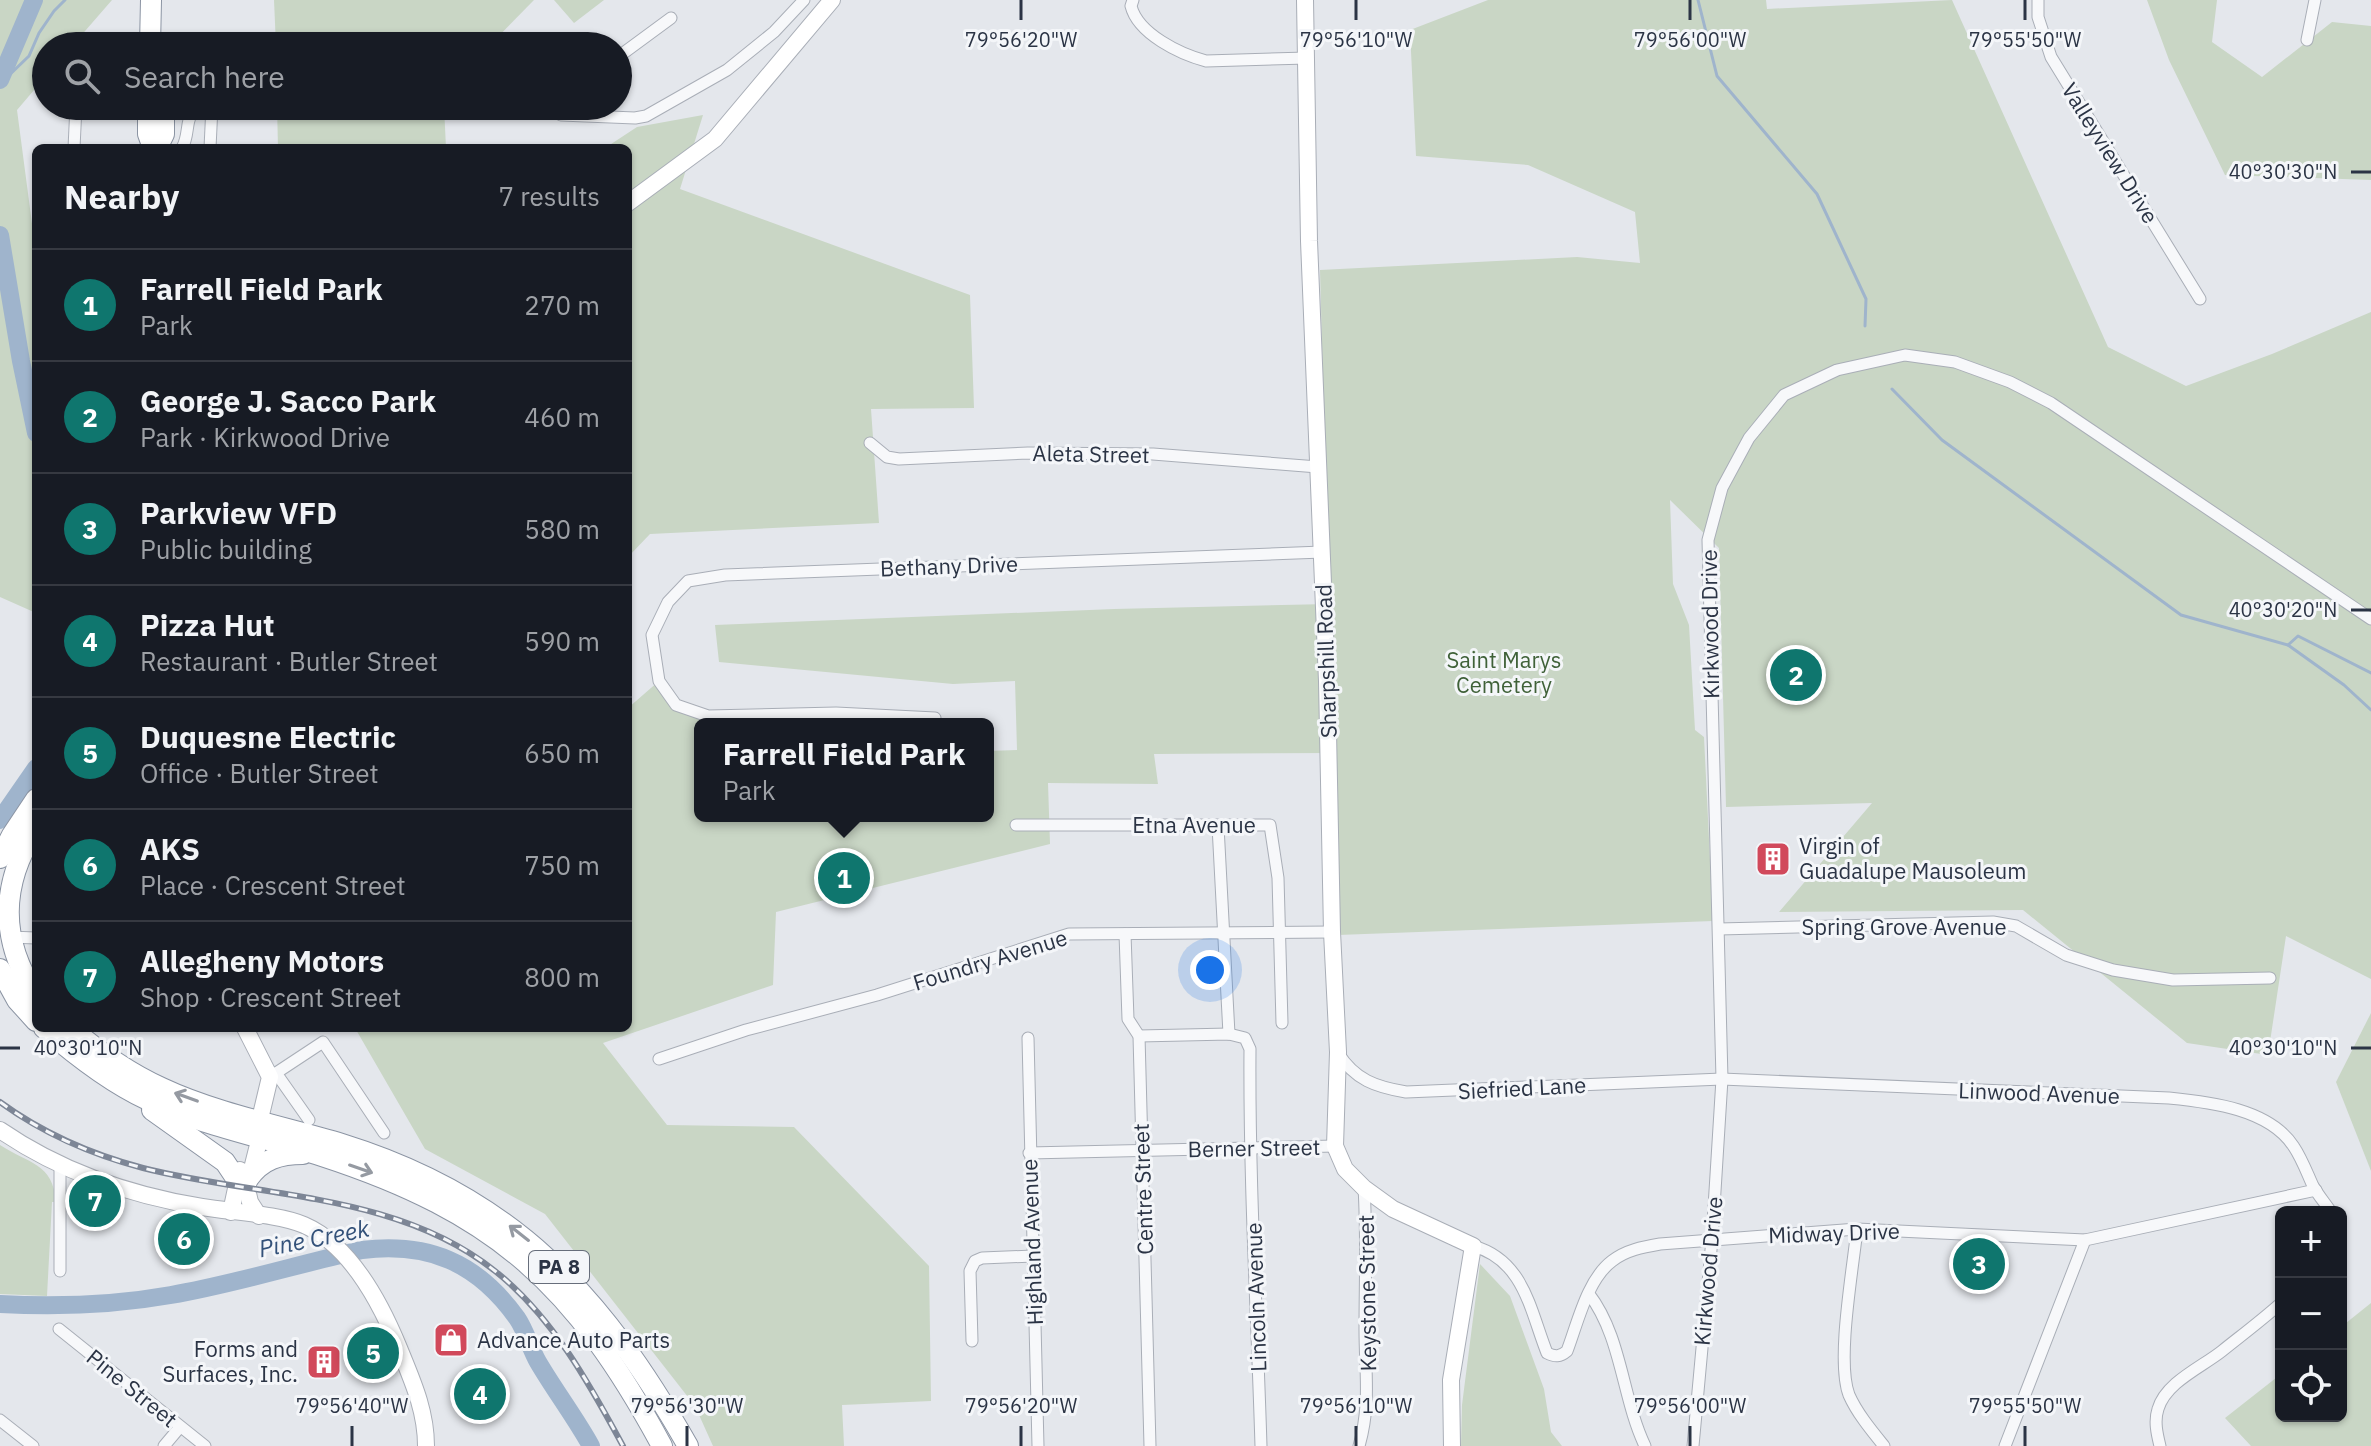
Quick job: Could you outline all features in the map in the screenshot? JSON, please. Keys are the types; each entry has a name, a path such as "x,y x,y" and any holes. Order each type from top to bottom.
{"highway":[{"path":"150,32 151,0"},
{"path":"163,0 163,32"},
{"path":"148,120 148,134 153,144"},
{"path":"158,144 164,134 164,120"},
{"path":"0,858 32,805"},
{"path":"32,836 20,855 10,882 4,938 32,989"},
{"path":"0,969 17,1000 32,1017"},
{"name":"PA 8","path":"50,1032 131,1091 177,1112 398,1163 460,1193 511,1227 558,1266 598,1310 646,1375 688,1446"},
{"name":"PA 8","path":"76,1032 101,1052 161,1088 257,1130 425,1195 472,1222 518,1255 558,1292 594,1335 662,1446"},
{"path":"131,1091 159,1117 225,1162 243,1179 277,1157 321,1155"}],"street":[{"path":"632,118 646,116 727,70 774,32 804,0"},
{"path":"632,200 715,139 832,0"},
{"path":"1133,0 1131,6 1139,24 1193,57 1220,61 1307,58"},
{"name":"Sharpshill Road","path":"1305,0 1309,241 1338,1052 1335,1146"},
{"name":"Valleyview Drive","path":"2038,0 2038,17 2051,57 2200,299"},
{"path":"2307,40 2315,0"},
{"path":"632,47 671,18"},
{"path":"74,144 75,120"},
{"path":"185,144 188,120"},
{"path":"210,144 211,120"},
{"name":"Kirkwood Drive","path":"1693,1446 1712,1239 1722,1079 1708,540 1722,488 1749,438 1784,395 1837,370 1905,355 1955,362 2010,382 2051,403 2371,619"},
{"name":"Aleta Street","path":"870,443 887,457 899,459 1028,453 1153,454 1318,467"},
{"name":"Bethany Drive","path":"935,718 836,713 708,716 676,705 659,681 652,635 668,602 688,581 725,575 1322,552"},
{"name":"Etna Avenue","path":"1016,825 1270,825 1278,878 1282,1023"},
{"path":"1139,1036 1229,1034 1218,826"},
{"name":"Spring Grove Avenue","path":"1719,929 1993,922 2016,926 2066,955 2113,970 2173,980 2270,978"},
{"name":"Foundry Avenue","path":"659,1059 1069,934 1332,932"},
{"name":"Centre Street","path":"1125,934 1128,1019 1139,1036 1150,1446"},
{"path":"4,938 32,938"},
{"path":"247,1032 273,1075 309,1120"},
{"name":"Lincoln Avenue","path":"1229,1034 1245,1038 1250,1049 1249,1149 1255,1222 1261,1446"},
{"name":"Highland Avenue","path":"1028,1038 1038,1446"},
{"path":"231,1212 273,1075 323,1042 384,1133"},
{"name":"Siefried Lane","path":"1338,1052 1347,1067 1360,1078 1381,1088 1406,1092 1722,1079"},
{"name":"Linwood Avenue","path":"1722,1079 2153,1097 2205,1102 2264,1121 2281,1132 2293,1146 2327,1206"},
{"path":"0,1130 60,1166 117,1188 304,1225 329,1242 378,1300 422,1406 426,1446"},
{"path":"1335,1146 1345,1169 1364,1188 1403,1214 1473,1246 1451,1380 1452,1446"},
{"name":"Berner Street","path":"1029,1153 1335,1146"},
{"path":"60,1166 60,1271"},
{"path":"243,1179 249,1199 259,1216"},
{"name":"Keystone Street","path":"1359,1446 1366,1420 1368,1383 1364,1188"},
{"name":"Midway Drive","path":"1473,1246 1491,1251 1506,1263 1532,1306 1547,1353 1554,1357 1567,1351 1598,1275 1612,1261 1633,1250 1660,1244 1857,1229 2085,1240 2316,1190"},
{"path":"1857,1229 1845,1344 1845,1379 1850,1397 1884,1446"},
{"path":"2005,1446 2085,1240"},
{"path":"972,1341 970,1271 975,1261 1033,1256"},
{"path":"1589,1294 1609,1332 1636,1427 1645,1446"},
{"path":"2160,1446 2156,1420 2164,1396 2275,1308"},
{"name":"Pine Street","path":"59,1329 205,1446"},
{"path":"0,1420 33,1446"},
{"path":"164,1446 180,1427"}],"green space":[{"path":"0,0 112,0 84,32 32,32 32,92 17,110 32,224 32,611 0,597"},
{"path":"274,0 534,0 503,32 275,32"},
{"path":"554,0 604,0 574,23"},
{"name":"Saint Marys Cemetery","path":"1488,0 1766,0 1767,9 1952,0 2108,347 2186,386 2371,312 2371,979 2286,936 2268,1055 2187,1043 2023,910 1779,912 1872,803 1726,807 1719,548 1670,500 1673,584 1689,625 1695,730 1704,737 1713,921 1338,935 1333,753 1154,754 1158,784 1048,783 1050,844 776,912 773,985 603,1043 667,1125 794,1127 929,1266 931,1401 842,1405 844,1446 713,1446 695,1406 545,1214 425,1149 357,1032 632,1032 632,705 659,681 676,705 709,716 914,717 694,718 694,822 994,822 994,751 1017,750 1015,681 953,684 719,662 715,625 1329,604 1320,270 1577,257 1640,263 1635,212 1528,165 1416,156 1410,30"},
{"path":"2147,0 2217,0 2212,42 2262,77 2332,22 2371,26 2371,180 2225,175 2169,60"},
{"path":"703,115 680,189 970,295 974,408 871,409 879,523 650,534 632,553 632,144 611,144 637,127"},
{"path":"277,120 445,120 446,144 278,144"},
{"path":"2371,1013 2371,1171 2336,1082"},
{"path":"0,1145 38,1166 50,1179 54,1189 56,1202 52,1202 47,1296 0,1294"},
{"path":"1480,1264 1510,1296 1544,1389 1551,1432 1562,1446 1461,1446 1462,1405"},
{"path":"2371,1303 2371,1446 2251,1446 2225,1418 2275,1379 2275,1422 2347,1422 2347,1322"}],"waterway":[{"name":"Pine Creek","path":"0,80 34,0"},
{"path":"40,32 65,0"},
{"path":"1698,0 1717,76 1817,194 1866,299 1865,326"},
{"path":"0,84 29,56 32,49"},
{"name":"Pine Creek","path":"0,235 32,414"},
{"path":"1892,389 1942,440 2181,615 2288,645 2344,685 2371,710"},
{"path":"2288,645 2298,636 2371,673"},
{"name":"Pine Creek","path":"0,820 32,774"},
{"name":"Pine Creek","path":"0,1304 64,1305 129,1301 219,1285 362,1250 386,1248 430,1253 468,1270 502,1299 520,1323 538,1362 591,1446"}],"railway":[{"path":"0,1102 51,1133 123,1162 188,1178 326,1201 371,1212 415,1226 456,1245 495,1271 534,1308 583,1375 623,1446"}],"place":[{"name":"George J. Sacco Park","path":"1796,675"},
{"name":"Virgin of Guadalupe Mausoleum","path":"1773,859"},
{"name":"Farrell Field Park","path":"844,878"},
{"name":"Allegheny Motors","path":"95,1201"},
{"name":"AKS","path":"184,1239"},
{"name":"Parkview VFD","path":"1979,1264"},
{"name":"Advance Auto Parts","path":"451,1340"},
{"name":"Duquesne Electric","path":"373,1353"},
{"name":"Forms and Surfaces, Inc.","path":"324,1362"},
{"name":"Pizza Hut","path":"480,1394"}]}
